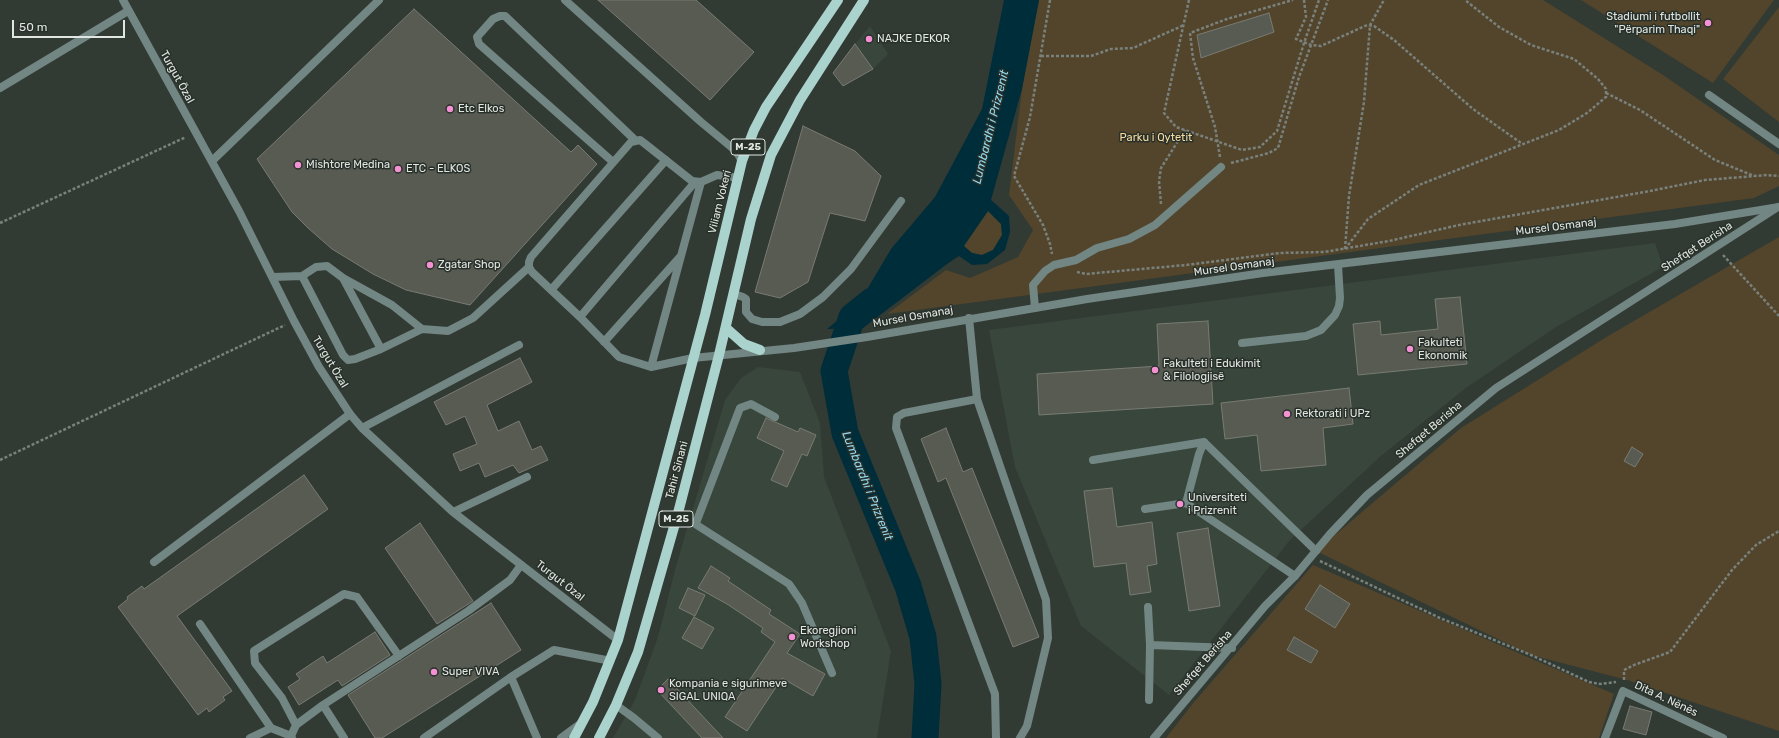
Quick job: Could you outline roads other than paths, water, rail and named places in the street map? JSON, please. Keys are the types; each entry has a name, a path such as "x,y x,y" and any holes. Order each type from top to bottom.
{"main road":[{"name":"Viliam Vokeri","path":"705,314 742,161 754,130 766,107 838,0"},
{"name":"M-25","path":"734,294 751,219 770,155 800,100 864,0"},
{"name":"Tahir Sinani","path":"599,738 616,705 638,652 678,513 734,294"},
{"name":"Tahir Sinani","path":"574,738 593,702 618,640 705,314"},
{"path":"726,328 744,344 760,350"}],"street":[{"name":"Turgut Özal","path":"123,0 212,161 319,367 350,414 362,428 453,512 618,640"},
{"path":"212,161 379,0"},
{"path":"565,0 701,122 736,151 742,161"},
{"path":"0,88 128,10"},
{"path":"613,162 479,44 477,37 493,19 500,16 505,16 636,140 644,143 689,180 698,182"},
{"path":"1710,95 1779,144"},
{"path":"302,276 348,360 355,359 381,349 422,329 448,331 473,318 529,267 531,257 628,144 636,140"},
{"path":"551,290 666,160"},
{"path":"1035,308 1034,285 1045,271 1054,265 1076,260 1097,248 1129,239 1155,225 1221,167"},
{"path":"580,317 698,182 717,175 739,178"},
{"path":"529,267 619,357 651,367 698,182"},
{"path":"734,294 746,299 746,312 752,319 762,322 780,322 800,314 823,297 851,268 901,201"},
{"name":"Shefqet Berisha","path":"1154,738 1232,648 1265,606 1367,495 1496,388 1779,207"},
{"name":"Mursel Osmanaj","path":"651,367 693,358 760,350 794,348 867,337 969,318 1263,273 1675,224 1779,207"},
{"path":"604,342 680,256"},
{"path":"273,277 302,276 322,265 327,266 343,278 392,305 422,329"},
{"path":"1242,343 1306,336 1321,330 1335,315 1339,306 1338,265"},
{"path":"343,278 381,349"},
{"path":"969,318 977,399 1046,600 1048,638 1027,726 1020,738"},
{"path":"362,428 519,345"},
{"path":"977,399 904,413 897,417 896,428 995,694 996,738"},
{"path":"696,523 740,408 751,404 775,417"},
{"path":"154,562 350,414"},
{"path":"1204,442 1314,554"},
{"path":"1093,460 1204,442"},
{"path":"1186,503 1199,454 1204,442"},
{"path":"453,512 527,477"},
{"path":"1145,509 1186,503 1294,576"},
{"path":"678,513 696,523 789,584 802,603 832,673"},
{"path":"200,624 271,728 291,737 296,725 323,705 468,611 510,580 521,565"},
{"path":"296,725 282,698 255,663 254,651 344,594 357,597 399,656"},
{"path":"1148,607 1150,645 1149,700"},
{"path":"1150,645 1232,648"},
{"path":"424,738 511,677 554,650 606,660 609,662"},
{"path":"511,677 537,738"},
{"name":"Dita A. Nënës","path":"1605,738 1623,691 1723,738"},
{"path":"323,705 344,738"},
{"path":"616,705 658,738"},
{"path":"562,738 582,722"},
{"path":"250,738 271,728"}],"water":[{"path":"1004,0 1039,0 1022,89 991,200 1009,216 1010,232 1005,250 987,264 972,265 959,256 863,328 827,329 859,303 891,249 935,197 982,109","holes":["988,211 1001,224 1002,235 993,250 982,255 972,253 964,246"]}],"waterway":[{"name":"Lumbardhi i Prizrenit","path":"872,301 852,317 834,371 845,433 908,586 923,637 928,684 925,738"}],"place":[{"name":"Stadiumi i futbollit \"Përparim Thaqi\"","path":"1708,23"},
{"name":"NAJKE DEKOR","path":"869,39"},
{"name":"Etc Elkos","path":"450,109"},
{"name":"Mishtore Medina","path":"298,165"},
{"name":"ETC - ELKOS","path":"398,169"},
{"name":"Zgatar Shop","path":"430,265"},
{"name":"Fakulteti Ekonomik","path":"1410,349"},
{"name":"Fakulteti i Edukimit & Filologjisë","path":"1155,370"},
{"name":"Rektorati i UPz","path":"1287,414"},
{"name":"Universiteti i Prizrenit","path":"1180,504"},
{"name":"Ekoregjioni Workshop","path":"792,637"},
{"name":"Super VIVA","path":"434,672"},
{"name":"Kompania e sigurimeve SIGAL UNIQA","path":"661,690"}],"park label":[{"name":"Parku i Qytetit","path":"1156,138"}]}
